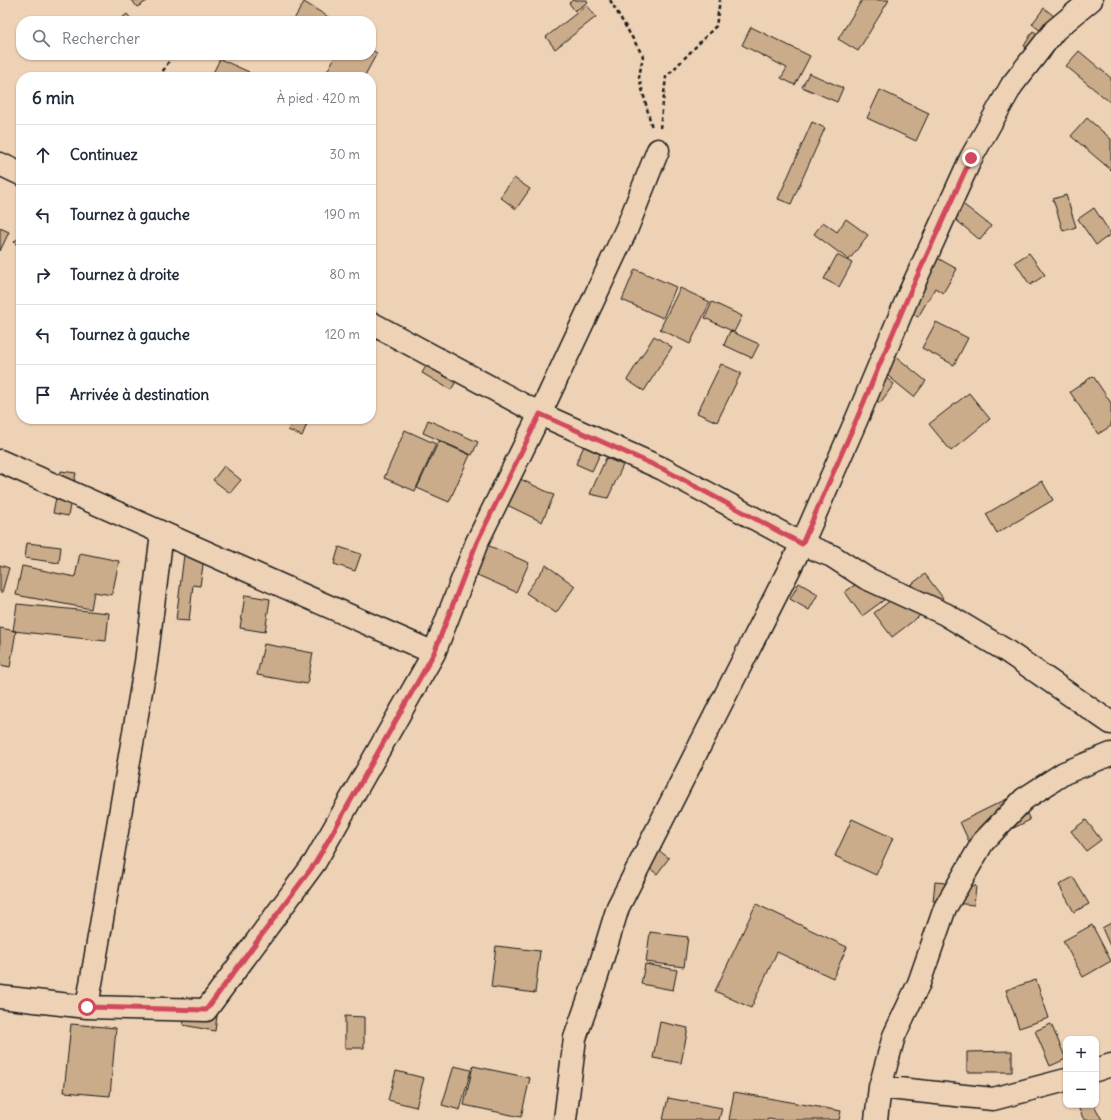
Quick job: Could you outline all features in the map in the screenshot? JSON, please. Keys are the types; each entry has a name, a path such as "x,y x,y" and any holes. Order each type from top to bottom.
{"street":[{"path":"565,1120 575,1038 597,976 618,907 802,544 910,292 971,158 1012,85 1055,30 1091,0"},
{"path":"0,997 87,1007 206,1010 316,862 434,653 477,542 540,414 627,228 658,150"},
{"path":"0,164 16,172"},
{"path":"376,326 540,414 663,469 802,544 832,556 866,578 945,614 1005,650 1111,723"},
{"path":"0,461 434,653"},
{"path":"87,1007 146,662 162,533"},
{"path":"876,1120 880,1087 894,1036 919,983 945,908 983,842 1024,799 1064,773 1111,754"},
{"path":"1099,1069 1111,1065"},
{"path":"880,1087 993,1099 1063,1081"}],"path":[{"path":"610,0 643,56 639,77 658,150"},
{"path":"658,150 666,78 716,26 720,0"},
{"path":"161,72 170,60"}],"building":[{"path":"132,0 149,0 137,7"},
{"path":"573,0 587,0 588,2 575,11 569,3"},
{"path":"862,0 889,0 858,51 838,39"},
{"path":"304,2 327,16 296,16"},
{"path":"587,5 596,17 555,49 546,37"},
{"path":"1044,8 1055,17 1042,32 1032,24"},
{"path":"751,27 810,56 795,85 781,78 787,68 742,45"},
{"path":"1033,31 1057,46 1048,60 1024,46"},
{"path":"1079,51 1111,78 1111,103 1066,66"},
{"path":"220,60 222,60 249,72 214,72"},
{"path":"333,60 373,60 367,72 327,72"},
{"path":"809,73 843,88 837,102 802,87"},
{"path":"880,90 929,113 916,141 867,118"},
{"path":"1087,118 1111,139 1111,170 1071,136"},
{"path":"812,122 825,128 791,204 778,199"},
{"path":"514,178 530,189 516,209 500,197"},
{"path":"1066,195 1076,227 1063,231 1053,199"},
{"path":"959,201 991,226 980,240 949,214"},
{"path":"1094,208 1111,234 1096,245 1078,219"},
{"path":"846,219 868,235 849,260 814,234 823,222 837,232"},
{"path":"0,228 9,232 0,251"},
{"path":"1029,253 1045,275 1030,285 1015,262"},
{"path":"837,255 852,263 839,287 824,279"},
{"path":"932,255 957,269 943,293 935,288 918,317 902,308"},
{"path":"635,269 676,287 663,318 622,300"},
{"path":"680,288 710,302 690,344 660,329"},
{"path":"712,302 742,316 734,332 705,318"},
{"path":"936,322 968,338 954,365 922,348"},
{"path":"730,331 759,344 752,358 724,345"},
{"path":"654,336 672,347 644,391 627,380"},
{"path":"437,348 466,364 451,390 422,373"},
{"path":"889,351 926,381 914,397 877,367"},
{"path":"721,364 741,373 717,422 697,413"},
{"path":"881,374 894,384 880,403 866,394"},
{"path":"1093,376 1111,403 1111,426 1098,434 1070,392"},
{"path":"969,393 990,419 951,451 929,424"},
{"path":"428,420 478,442 472,455 423,433"},
{"path":"291,424 307,424 302,436 288,430"},
{"path":"405,430 436,444 415,491 384,478"},
{"path":"591,430 608,437 592,471 576,464"},
{"path":"439,441 470,455 449,502 417,488"},
{"path":"606,458 623,465 608,498 590,494"},
{"path":"224,466 241,480 230,493 213,480"},
{"path":"61,471 76,473 68,516 53,513"},
{"path":"516,477 554,495 542,522 503,503"},
{"path":"1042,481 1053,500 997,533 986,514"},
{"path":"478,541 529,563 516,592 466,570"},
{"path":"27,543 61,547 59,563 25,558"},
{"path":"339,547 361,554 355,571 334,564"},
{"path":"80,553 119,561 112,595 94,592 91,609 16,595 22,566 75,577"},
{"path":"184,555 204,558 200,586 193,585 189,621 176,620"},
{"path":"0,565 9,568 2,592 0,592"},
{"path":"546,565 575,586 556,613 526,593"},
{"path":"925,574 943,598 892,637 874,613"},
{"path":"867,576 884,600 862,616 845,592"},
{"path":"799,583 818,594 809,610 790,599"},
{"path":"245,595 270,599 265,632 240,628"},
{"path":"17,604 109,613 106,641 13,631"},
{"path":"0,628 16,631 10,667 0,665"},
{"path":"264,644 313,653 307,684 257,675"},
{"path":"1017,794 1030,820 972,848 960,822"},
{"path":"852,819 893,838 876,875 835,856"},
{"path":"1086,820 1101,840 1086,851 1071,831"},
{"path":"650,844 669,858 657,874 639,860"},
{"path":"1073,877 1089,904 1074,912 1059,885"},
{"path":"935,882 976,886 974,905 933,901"},
{"path":"756,904 847,947 833,978 777,952 751,1008 715,991"},
{"path":"1111,923 1111,945 1110,946 1102,928"},
{"path":"1092,925 1111,961 1083,977 1063,941"},
{"path":"650,932 688,937 684,967 646,962"},
{"path":"496,946 540,951 535,993 491,987"},
{"path":"645,964 677,970 673,990 641,984"},
{"path":"1036,980 1049,1018 1019,1028 1006,990"},
{"path":"186,1004 218,1009 215,1031 183,1025"},
{"path":"345,1016 364,1017 364,1048 345,1048"},
{"path":"660,1022 688,1028 681,1063 653,1058"},
{"path":"71,1024 116,1028 110,1096 64,1092"},
{"path":"1051,1024 1063,1052 1063,1060 1050,1066 1035,1031"},
{"path":"1012,1051 1012,1072 967,1072 967,1052"},
{"path":"454,1066 471,1070 460,1110 442,1105"},
{"path":"473,1066 530,1078 521,1117 464,1105"},
{"path":"396,1071 424,1078 416,1107 388,1100"},
{"path":"734,1092 841,1111 839,1120 729,1120"},
{"path":"668,1098 722,1108 719,1120 663,1120"},
{"path":"1078,1108 1096,1108 1102,1120 1084,1120"}],"route":[{"path":"87,1007 206,1010 316,862 434,653 477,542 540,414 663,469 802,544 910,292 971,158"}]}
